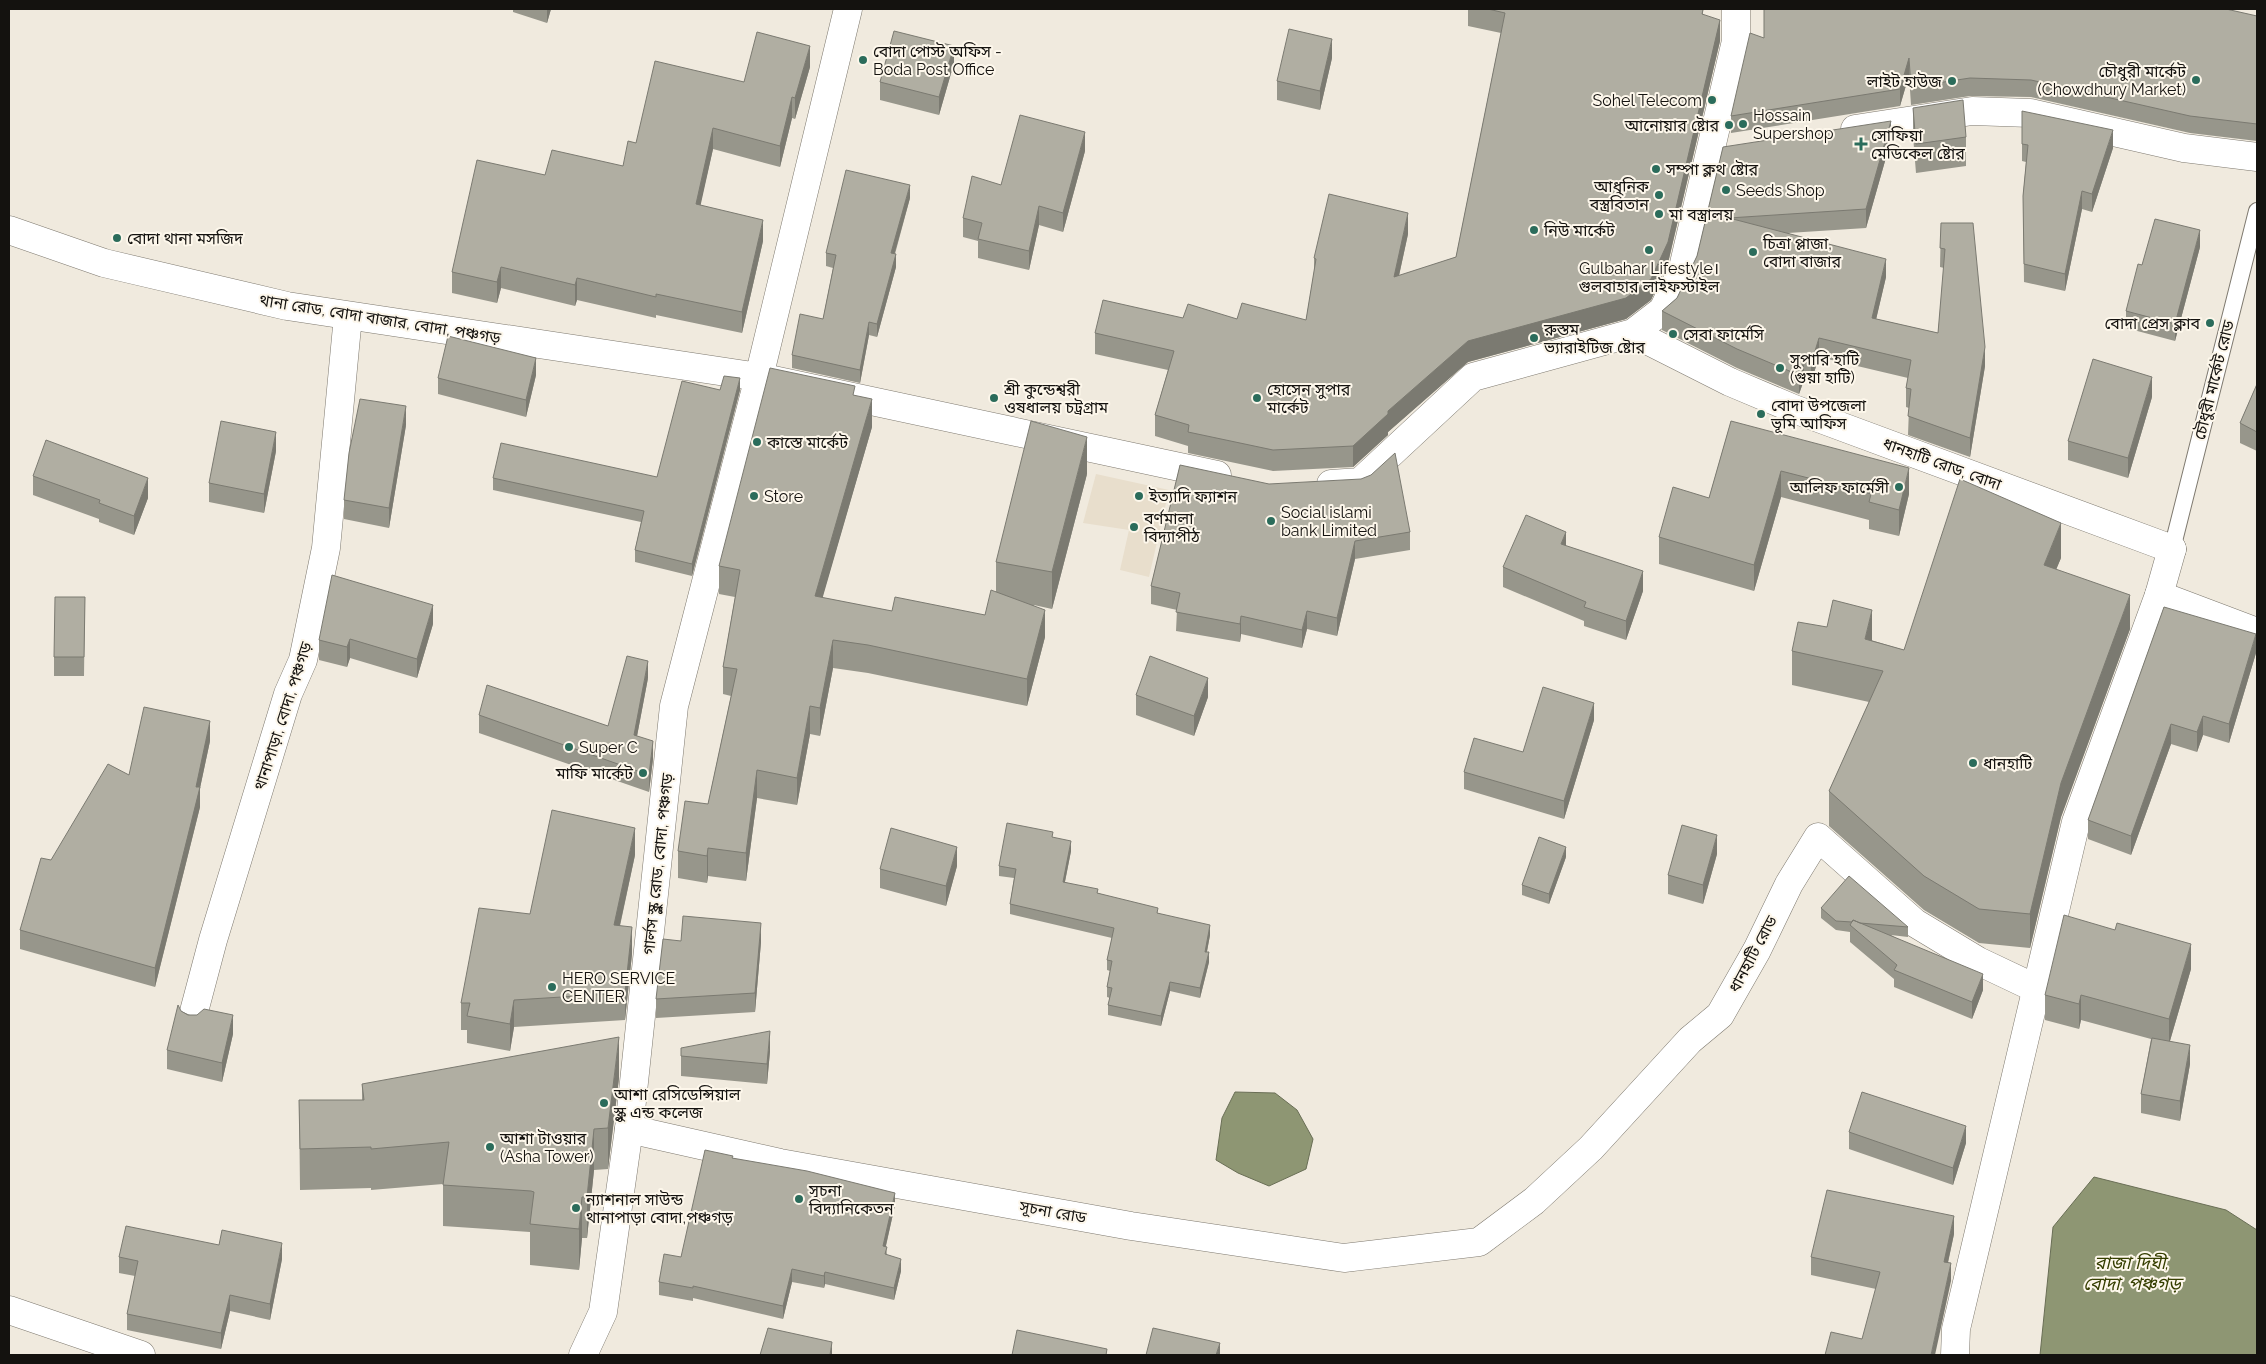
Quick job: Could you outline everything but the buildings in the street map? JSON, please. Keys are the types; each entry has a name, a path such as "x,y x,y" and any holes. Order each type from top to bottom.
{"street":[{"name":"গার্লস স্কুল রোড, বোদা, পঞ্চগড়","path":"583,1355 603,1312 629,1129 674,706 758,377 848,9"},
{"path":"1302,485 1360,482 1473,377 1633,333 1663,310 1683,268 1736,41 1736,9"},
{"path":"1832,132 1972,111 2030,113 2184,148 2257,157"},
{"path":"1710,152 1736,148"},
{"name":"থানা রোড, বোদা বাজার, বোদা, পঞ্চগড়","path":"9,230 104,263 287,306 758,377 1243,480"},
{"name":"থানাপাড়া, বোদা, পঞ্চগড়","path":"192,1019 213,940 285,703 303,660 326,548 348,316"},
{"name":"ধানহাটি রোড, বোদা","path":"1633,333 1730,382 1794,409 2172,549"},
{"path":"1955,1355 1956,1329 2076,822 2159,595 2172,549"},
{"path":"2159,595 2257,632"},
{"name":"ধানহাটি রোড","path":"1480,1242 1534,1201 1570,1168 1690,1040 1720,1015 1757,950 1789,884 1818,837 1915,922 1978,961 2036,989"},
{"name":"সূচনা রোড","path":"629,1129 780,1163 1131,1226 1344,1258 1480,1242"},
{"path":"9,1310 141,1355"}],"lane":[{"name":"চৌধুরী মার্কেট রোড","path":"2172,549 2257,211"}],"shaded area":[{"name":"বর্ণমালা বিদ্যাপীঠ","path":"1096,474 1169,490 1149,577 1120,570 1129,530 1083,523"}],"water":[{"path":"1235,1092 1275,1093 1297,1110 1313,1139 1306,1169 1269,1186 1238,1173 1216,1160 1222,1118"},
{"name":"রাজা দিঘী, বোদা, পঞ্চগড়","path":"2094,1177 2226,1210 2257,1230 2257,1355 2040,1355 2053,1227"}],"place":[{"name":"বোদা পোস্ট অফিস - Boda Post Office","path":"863,60"},
{"name":"চৌধুরী মার্কেট (Chowdhury Market)","path":"2196,80"},
{"name":"লাইট হাউজ","path":"1952,81"},
{"name":"Sohel Telecom","path":"1712,100"},
{"name":"Hossain Supershop","path":"1743,124"},
{"name":"আনোয়ার ষ্টোর","path":"1729,125"},
{"name":"সোফিয়া মেডিকেল ষ্টোর","path":"1861,144"},
{"name":"সম্পা ক্লথ ষ্টোর","path":"1656,169"},
{"name":"Seeds Shop","path":"1726,190"},
{"name":"আধুনিক বস্ত্রবিতান","path":"1659,195"},
{"name":"মা বস্ত্রালয়","path":"1659,214"},
{"name":"নিউ মার্কেট","path":"1534,230"},
{"name":"বোদা থানা মসজিদ","path":"117,238"},
{"name":"Gulbahar Lifestyle। গুলবাহার লাইফস্টাইল","path":"1649,250"},
{"name":"চিত্রা প্লাজা, বোদা বাজার","path":"1753,252"},
{"name":"বোদা প্রেস ক্লাব","path":"2210,323"},
{"name":"সেবা ফার্মেসি","path":"1673,334"},
{"name":"রুস্তম ভ্যারাইটিজ ষ্টোর","path":"1534,338"},
{"name":"সুপারি হাটি (গুয়া হাটি)","path":"1780,368"},
{"name":"শ্রী কুন্ডেশ্বরী ওষধালয় চট্রগ্রাম","path":"994,398"},
{"name":"হোসেন সুপার মার্কেট","path":"1257,398"},
{"name":"বোদা উপজেলা ভূমি আফিস","path":"1761,414"},
{"name":"কাস্তে মার্কেট","path":"757,442"},
{"name":"আলিফ ফার্মেসী","path":"1899,487"},
{"name":"Store","path":"754,496"},
{"name":"ইত্যাদি ফ্যাশন","path":"1139,496"},
{"name":"Social islami bank Limited","path":"1271,521"},
{"name":"বর্ণমালা বিদ্যাপীঠ","path":"1134,527"},
{"name":"Super C","path":"569,747"},
{"name":"ধানহাটি","path":"1973,763"},
{"name":"মাফি মার্কেট","path":"643,773"},
{"name":"HERO SERVICE CENTER","path":"552,987"},
{"name":"আশা রেসিডেন্সিয়াল স্কুল এন্ড কলেজ","path":"604,1103"},
{"name":"আশা টাওয়ার (Asha Tower)","path":"490,1147"},
{"name":"সূচনা বিদ্যানিকেতন","path":"799,1199"},
{"name":"ন্যাশনাল সাউন্ড থানাপাড়া বোদা,পঞ্চগড়","path":"576,1208"}]}
